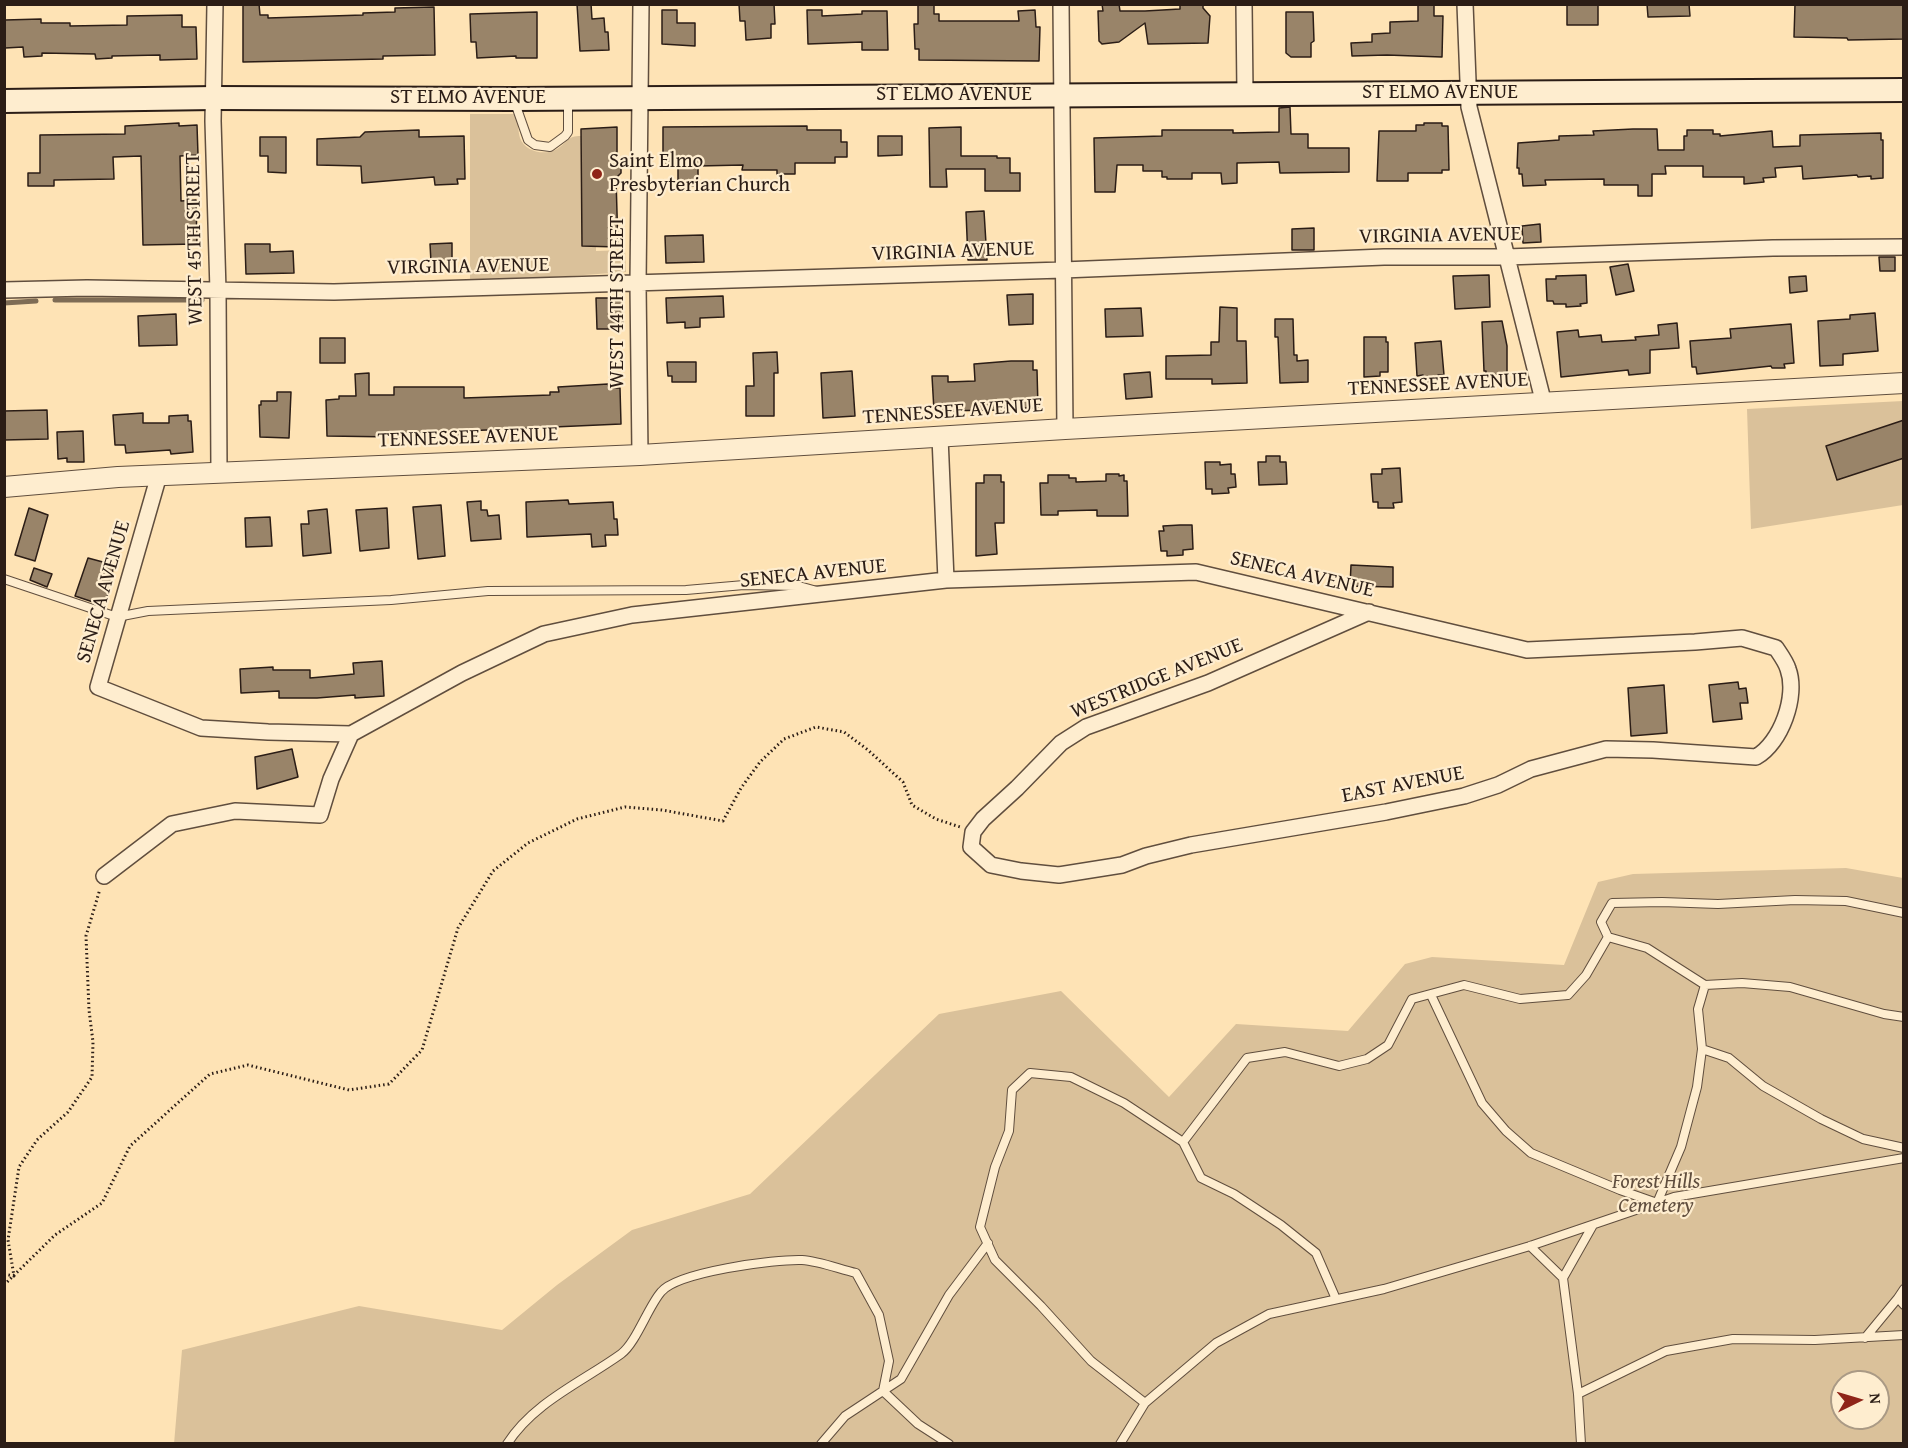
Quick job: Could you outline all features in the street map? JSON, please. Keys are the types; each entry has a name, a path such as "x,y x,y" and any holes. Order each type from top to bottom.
{"main road":[{"name":"ST ELMO AVENUE","path":"4,101 1904,90"}],"street":[{"name":"WEST 45TH STREET","path":"215,4 213,121 218,291 219,473"},
{"name":"WEST 44TH STREET","path":"640,455 638,284 641,4"},
{"path":"1061,4 1065,429"},
{"path":"1244,4 1245,93"},
{"path":"1466,4 1469,108 1544,404"},
{"name":"VIRGINIA AVENUE","path":"4,290 87,288 334,292 1064,270 1384,256 1506,257 1773,248 1904,247"},
{"name":"TENNESSEE AVENUE","path":"4,487 118,477 640,455 1904,383"},
{"path":"940,437 946,580"},
{"name":"SENECA AVENUE","path":"159,475 98,687 201,728 351,734 462,673 544,634 632,615 946,580 1196,572 1527,650 1742,638 1776,648"},
{"name":"WESTRIDGE AVENUE","path":"973,832 983,819 1061,743 1086,727 1208,683 1369,612"},
{"name":"EAST AVENUE","path":"973,832 971,847 991,865 1059,875 1122,865 1146,856 1191,845 1386,812 1464,796 1498,785 1531,769 1606,750 1653,750 1756,757 1766,752 1786,716 1790,691 1789,669 1776,648"},
{"path":"104,876 172,824 236,811 320,815 331,779 351,734"}],"lane":[{"path":"513,99 528,140 542,147 550,147 568,132 568,98"},
{"path":"4,579 117,616 148,610 391,600 488,591 686,590 744,585 799,586 827,593"},
{"path":"1904,913 1846,901 1795,900 1718,904 1612,903 1601,922 1608,937 1647,948 1705,985 1742,983 1790,987 1884,1014 1904,1017"},
{"path":"1183,1142 1247,1058 1285,1052 1339,1066 1366,1059 1388,1045 1412,999 1464,985 1520,999 1568,994 1586,975 1608,937"},
{"path":"1657,1203 1681,1147 1697,1087 1702,1049 1698,1010 1705,985"},
{"path":"1431,995 1482,1103 1506,1131 1531,1153 1657,1203"},
{"path":"1702,1049 1729,1058 1763,1086 1821,1119 1863,1139 1904,1148"},
{"path":"1145,1403 1091,1361 995,1260 980,1227 995,1167 1009,1131 1012,1090 1030,1073 1071,1077 1124,1103 1183,1142 1201,1179 1234,1194 1281,1225 1316,1252 1336,1299"},
{"path":"1120,1443 1145,1403 1216,1344 1269,1314 1384,1289 1530,1246 1674,1197 1904,1158"},
{"path":"1581,1443 1578,1394 1563,1278 1593,1225"},
{"path":"821,1443 845,1416 901,1379 949,1295 987,1243"},
{"path":"1530,1246 1563,1278"},
{"path":"507,1443 516,1429 552,1398 624,1352 662,1290 688,1277 754,1264 804,1260 856,1273 879,1315 889,1361 883,1391"},
{"path":"1865,1338 1901,1301 1904,1289"},
{"path":"1578,1394 1666,1351 1733,1339 1865,1338 1904,1335"},
{"path":"883,1391 918,1424 949,1443"}],"path":[{"path":"4,1285 56,1235 102,1203 130,1146 210,1074 248,1065 349,1090 389,1084 422,1050 458,928 493,871 528,843 577,819 626,807 672,811 723,821 741,788 760,762 784,739 816,727 844,732 868,750 903,782 912,805 936,819 973,832"},
{"path":"14,1276 8,1240 19,1167 37,1140 68,1112 92,1077 93,1042 89,1010 86,936 104,876"},
{"path":"4,1274 14,1276"}],"green space":[{"path":"470,114 517,114 518,129 523,143 526,147 541,152 557,149 570,138 581,136 582,246 596,247 596,251 625,250 626,272 470,283"},
{"path":"1903,401 1903,505 1751,529 1747,409"},
{"name":"Forest Hills Cemetery","path":"1846,868 1903,878 1903,1443 174,1444 182,1350 359,1306 502,1330 557,1285 632,1230 750,1194 939,1014 1061,991 1169,1097 1236,1024 1348,1031 1405,964 1432,957 1564,965 1598,882 1633,874"}],"building":[{"path":"243,4 259,4 260,15 268,15 268,18 363,15 363,13 395,12 395,8 434,7 435,55 383,56 383,59 243,62"},
{"path":"577,4 591,4 592,19 604,18 609,50 580,51"},
{"path":"739,4 774,4 775,24 771,24 771,38 746,40 745,21 740,21"},
{"path":"918,4 934,4 934,14 939,14 939,21 1019,21 1018,11 1035,10 1036,27 1040,27 1039,61 919,60 919,49 915,49 914,24 918,24"},
{"path":"1102,4 1119,4 1120,11 1145,11 1180,9 1180,4 1203,4 1203,8 1210,16 1208,43 1148,44 1145,23 1119,42 1102,44 1099,41 1098,11 1103,11"},
{"path":"1418,4 1434,4 1434,16 1443,16 1442,57 1352,56 1351,43 1372,42 1372,34 1390,33 1390,22 1418,21"},
{"path":"1567,4 1598,4 1598,25 1567,25"},
{"path":"1647,4 1689,4 1690,16 1648,17"},
{"path":"1795,4 1904,4 1904,39 1848,40 1847,38 1794,37"},
{"path":"662,10 677,10 677,23 695,23 695,46 662,44"},
{"path":"807,10 822,10 822,16 862,14 862,11 887,11 888,50 862,50 862,42 808,44"},
{"path":"537,12 537,58 516,58 516,56 477,58 476,42 471,42 470,14"},
{"path":"1286,12 1313,12 1314,41 1311,43 1311,57 1291,57 1286,53"},
{"path":"182,15 182,27 196,27 197,59 160,60 160,55 112,56 112,58 96,59 95,54 42,53 42,56 24,57 23,47 5,48 5,20 41,19 41,23 70,23 70,26 127,25 127,16"},
{"path":"1290,107 1291,134 1308,134 1308,148 1349,148 1349,172 1280,173 1279,162 1237,163 1237,183 1222,184 1221,173 1192,173 1192,179 1167,179 1167,177 1162,177 1162,171 1143,171 1143,165 1117,165 1115,192 1095,192 1094,138 1162,136 1162,130 1279,132 1279,108"},
{"path":"179,123 179,126 197,125 198,155 180,156 181,201 196,200 197,244 143,245 141,156 113,157 114,179 54,180 54,186 28,186 28,173 40,173 40,135 125,134 125,126"},
{"path":"1424,123 1442,123 1442,126 1448,126 1449,170 1442,170 1442,173 1408,173 1408,181 1377,181 1379,131 1416,131 1416,125 1424,125"},
{"path":"807,126 807,130 841,130 841,142 847,142 847,157 835,157 835,163 795,163 795,174 777,174 777,170 742,170 743,165 698,166 698,186 678,186 678,165 663,165 663,127"},
{"path":"617,127 617,161 621,163 621,173 616,178 618,247 582,246 581,129"},
{"path":"961,127 961,156 1010,158 1010,173 1020,173 1020,191 985,191 985,169 946,169 947,187 930,187 929,128"},
{"path":"1657,129 1658,150 1684,150 1684,136 1687,136 1687,130 1713,130 1713,134 1720,134 1720,136 1772,131 1773,147 1800,146 1800,135 1881,133 1883,178 1871,179 1871,176 1858,177 1857,175 1803,179 1802,166 1775,168 1776,177 1763,178 1764,182 1744,184 1744,177 1703,177 1703,166 1665,166 1666,174 1652,174 1652,196 1638,196 1638,185 1604,185 1604,179 1545,180 1546,185 1523,186 1522,174 1519,174 1519,168 1517,168 1518,143 1559,140 1559,136 1594,135 1593,131"},
{"path":"419,130 419,137 464,136 465,179 457,179 458,184 435,185 434,177 362,183 361,166 317,165 317,139 360,137 365,132"},
{"path":"878,136 902,136 902,155 878,156"},
{"path":"260,137 286,137 286,173 268,172 268,156 260,156"},
{"path":"984,211 987,260 968,260 966,212"},
{"path":"1540,224 1541,242 1523,243 1522,226"},
{"path":"1314,228 1314,250 1292,250 1292,229"},
{"path":"703,235 704,262 666,263 665,236"},
{"path":"452,243 452,262 431,262 430,244"},
{"path":"245,244 270,244 270,252 293,251 294,273 246,274"},
{"path":"1879,257 1895,257 1895,271 1880,271"},
{"path":"1628,264 1634,291 1616,295 1610,267"},
{"path":"1489,275 1490,307 1455,309 1453,276"},
{"path":"1586,275 1587,303 1580,304 1581,306 1566,307 1566,304 1554,304 1553,301 1547,301 1546,279 1556,279 1556,276"},
{"path":"1806,276 1807,291 1790,293 1789,277"},
{"path":"1033,294 1033,324 1009,325 1007,295"},
{"path":"723,296 724,317 700,318 700,327 685,328 685,322 667,323 666,298"},
{"path":"596,298 622,298 623,329 597,329"},
{"path":"1220,307 1237,308 1237,341 1246,341 1247,383 1212,384 1212,379 1166,379 1166,356 1211,355 1211,342 1219,342"},
{"path":"1141,308 1143,336 1106,337 1105,309"},
{"path":"1875,313 1878,351 1843,354 1843,365 1820,366 1818,321 1850,319 1850,315"},
{"path":"176,314 177,345 139,346 138,316"},
{"path":"1275,319 1293,319 1294,355 1297,355 1297,361 1308,360 1308,382 1280,383"},
{"path":"1502,321 1507,346 1507,374 1486,375 1482,322"},
{"path":"1677,323 1679,348 1650,350 1650,373 1629,375 1628,370 1561,377 1557,332 1578,330 1579,337 1601,335 1602,342 1636,340 1635,337 1659,335 1658,325"},
{"path":"1791,324 1794,363 1784,364 1785,368 1772,368 1771,366 1697,374 1696,367 1692,367 1690,341 1731,338 1730,329"},
{"path":"1364,337 1386,337 1388,372 1380,372 1380,376 1364,377"},
{"path":"320,338 345,338 345,363 320,363"},
{"path":"1441,341 1444,375 1438,375 1438,381 1423,382 1423,375 1417,376 1415,343"},
{"path":"777,352 778,373 774,373 774,416 746,416 746,386 754,386 753,353"},
{"path":"1033,361 1033,370 1037,370 1038,408 934,411 932,376 948,376 948,382 975,381 974,364"},
{"path":"667,362 696,362 696,382 672,382 672,376 668,376"},
{"path":"852,371 855,416 823,418 821,373"},
{"path":"1150,372 1152,397 1126,399 1124,374"},
{"path":"369,373 369,395 394,395 394,387 464,387 464,398 550,395 550,392 559,392 558,387 608,384 609,388 620,388 621,424 464,431 458,435 420,433 420,436 396,437 327,436 326,400 339,399 339,396 356,396 355,374"},
{"path":"277,392 291,392 289,438 260,437 259,405 261,401 277,401"},
{"path":"47,410 48,439 4,440 4,411"},
{"path":"143,413 143,423 169,423 169,416 188,415 188,421 191,421 193,452 171,454 170,450 126,453 125,445 115,445 113,415"},
{"path":"1904,420 1904,458 1837,480 1826,446"},
{"path":"83,431 84,462 67,462 67,458 58,459 57,432"},
{"path":"1266,456 1280,456 1280,462 1286,462 1287,484 1259,485 1258,462 1266,462"},
{"path":"1205,462 1220,462 1220,465 1231,464 1231,474 1235,474 1236,487 1228,488 1229,493 1212,494 1212,489 1206,489"},
{"path":"1400,468 1402,502 1393,503 1394,508 1378,508 1378,502 1373,502 1371,474 1382,474 1382,469"},
{"path":"1106,474 1124,475 1124,481 1127,481 1128,516 1097,516 1097,510 1058,511 1058,515 1041,515 1040,483 1048,483 1048,475 1069,475 1069,478 1076,478 1076,482 1106,481"},
{"path":"984,475 1001,475 1001,482 1004,482 1004,523 995,523 997,554 976,556 976,483 984,483"},
{"path":"568,500 569,504 613,502 618,535 605,535 606,546 592,547 591,534 527,537 526,502"},
{"path":"481,501 481,510 487,510 488,516 499,515 501,539 471,541 467,502"},
{"path":"441,505 445,556 418,559 413,507"},
{"path":"29,508 48,515 35,561 15,555"},
{"path":"387,508 389,548 360,551 356,510"},
{"path":"327,509 331,553 303,556 301,524 309,524 308,511"},
{"path":"270,517 272,546 246,547 245,518"},
{"path":"1192,525 1193,549 1183,550 1183,555 1167,556 1167,551 1161,551 1159,531 1164,531 1163,526"},
{"path":"88,558 114,565 105,606 75,596"},
{"path":"1351,565 1393,567 1393,587 1350,586"},
{"path":"34,568 52,574 47,587 30,580"},
{"path":"382,661 384,696 279,698 279,691 241,693 240,669 273,667 273,670 310,670 310,678 354,674 353,663"},
{"path":"1738,682 1739,689 1746,688 1748,703 1740,703 1742,719 1713,722 1709,685"},
{"path":"1664,685 1667,733 1631,736 1628,688"},
{"path":"292,749 298,777 257,789 255,757"}],"waterway":[{"path":"55,300 202,300"},
{"path":"4,303 36,301"}],"place":[{"name":"Saint Elmo Presbyterian Church","path":"597,174"}]}
